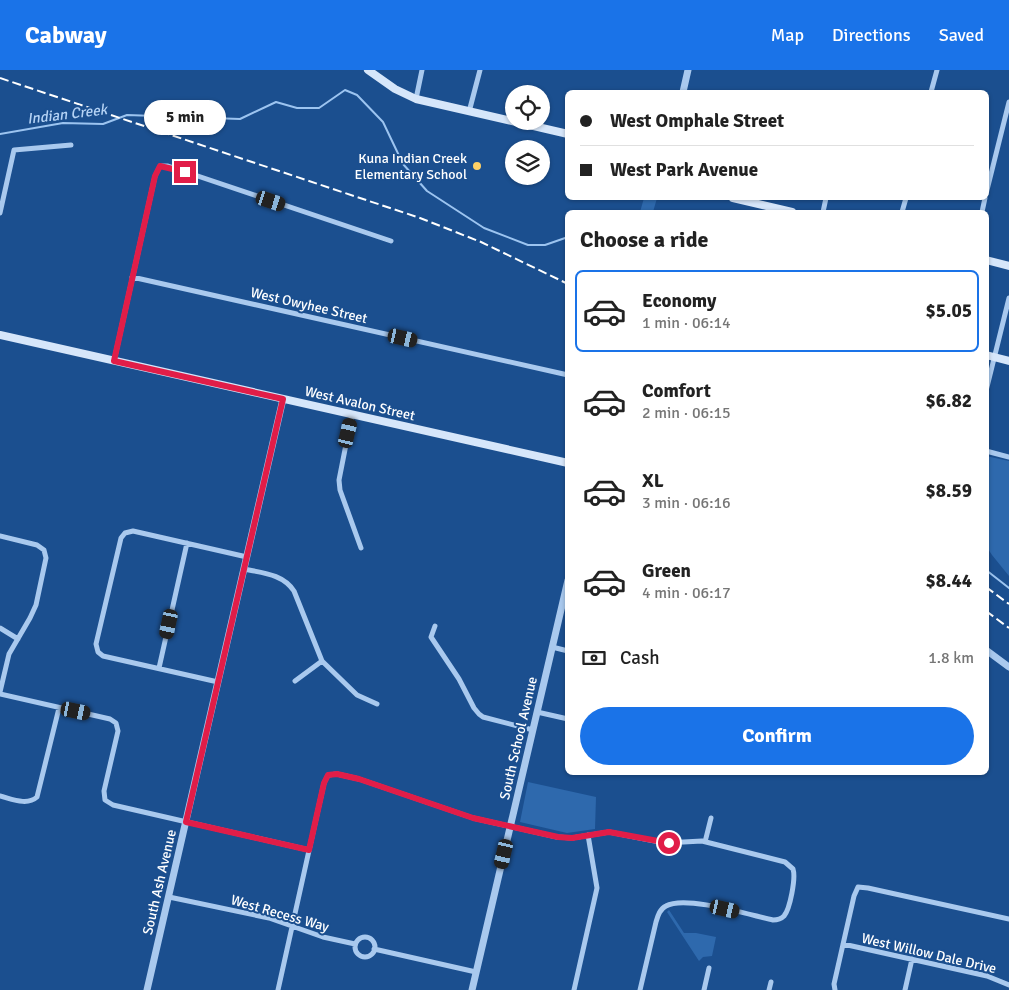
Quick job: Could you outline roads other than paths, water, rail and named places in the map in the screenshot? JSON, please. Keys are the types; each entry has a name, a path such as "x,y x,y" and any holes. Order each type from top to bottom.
{"main road":[{"path":"368,70 395,89 416,99 565,133"},
{"path":"742,200 784,210"},
{"path":"989,261 1009,266"},
{"name":"West Avalon Street","path":"0,335 565,462"},
{"path":"989,356 1009,361"}],"street":[{"path":"416,99 422,70"},
{"path":"469,112 480,70"},
{"path":"683,90 688,70"},
{"path":"932,90 937,70"},
{"path":"989,184 1009,102"},
{"path":"0,213 14,150 71,145"},
{"path":"114,361 155,176 160,166 176,169 391,241"},
{"name":"West Owyhee Street","path":"132,277 565,374"},
{"path":"989,380 1009,298"},
{"name":"South Ash Avenue","path":"147,990 283,399"},
{"path":"352,414 338,480 361,548"},
{"path":"989,452 1009,457"},
{"path":"218,682 103,656 98,652 96,644 118,548 121,538 125,533 133,531 247,557"},
{"path":"0,536 38,545 44,550 46,558 36,605 8,659 0,693 110,719 116,723 118,731 104,791 106,800 113,805 309,850"},
{"path":"159,668 187,543"},
{"path":"244,569 279,577 289,582 322,661 357,695 377,704"},
{"name":"South School Avenue","path":"472,990 565,593"},
{"path":"435,626 432,637 433,641 450,665 479,714 507,724 533,730"},
{"path":"0,628 18,639"},
{"path":"552,647 565,650"},
{"path":"989,652 1009,667"},
{"path":"295,681 322,661"},
{"path":"0,796 25,802 33,800 39,793 59,708"},
{"path":"537,712 565,718"},
{"path":"278,990 324,783 328,775 337,774 359,779 473,818 558,837 572,838 609,832 665,843 705,842 785,862 793,868 795,877 788,910 782,918 773,920 710,906 679,902 664,906 658,913 640,990"},
{"path":"705,842 711,818"},
{"path":"574,990 597,888 588,835"},
{"path":"834,990 854,896 858,887 1009,919"},
{"name":"West Recess Way","path":"168,896 270,918 323,937 355,944"},
{"name":"West Recess Way","path":"367,937 373,941 374,949 370,955 363,956 356,952 355,944 360,938 367,937"},
{"name":"West Willow Dale Drive","path":"843,944 987,976 1009,988"},
{"name":"West Recess Way","path":"374,949 476,972"},
{"path":"905,990 912,959"},
{"path":"704,990 709,968"},
{"path":"769,990 771,982"}],"waterway":[{"name":"Indian Creek","path":"0,134 63,123 103,124 127,115 240,119 276,102 297,108 319,108 345,90 357,95 383,122 403,164 427,191 484,228 528,245 545,245 565,238"},
{"name":"Indian Creek","path":"989,572 1009,588"}],"railway":[{"path":"0,78 420,218 481,242 565,283"},
{"path":"989,589 1009,604"},
{"path":"989,613 1009,628"}],"place":[{"name":"Kuna Indian Creek Elementary School","path":"477,166"}]}
